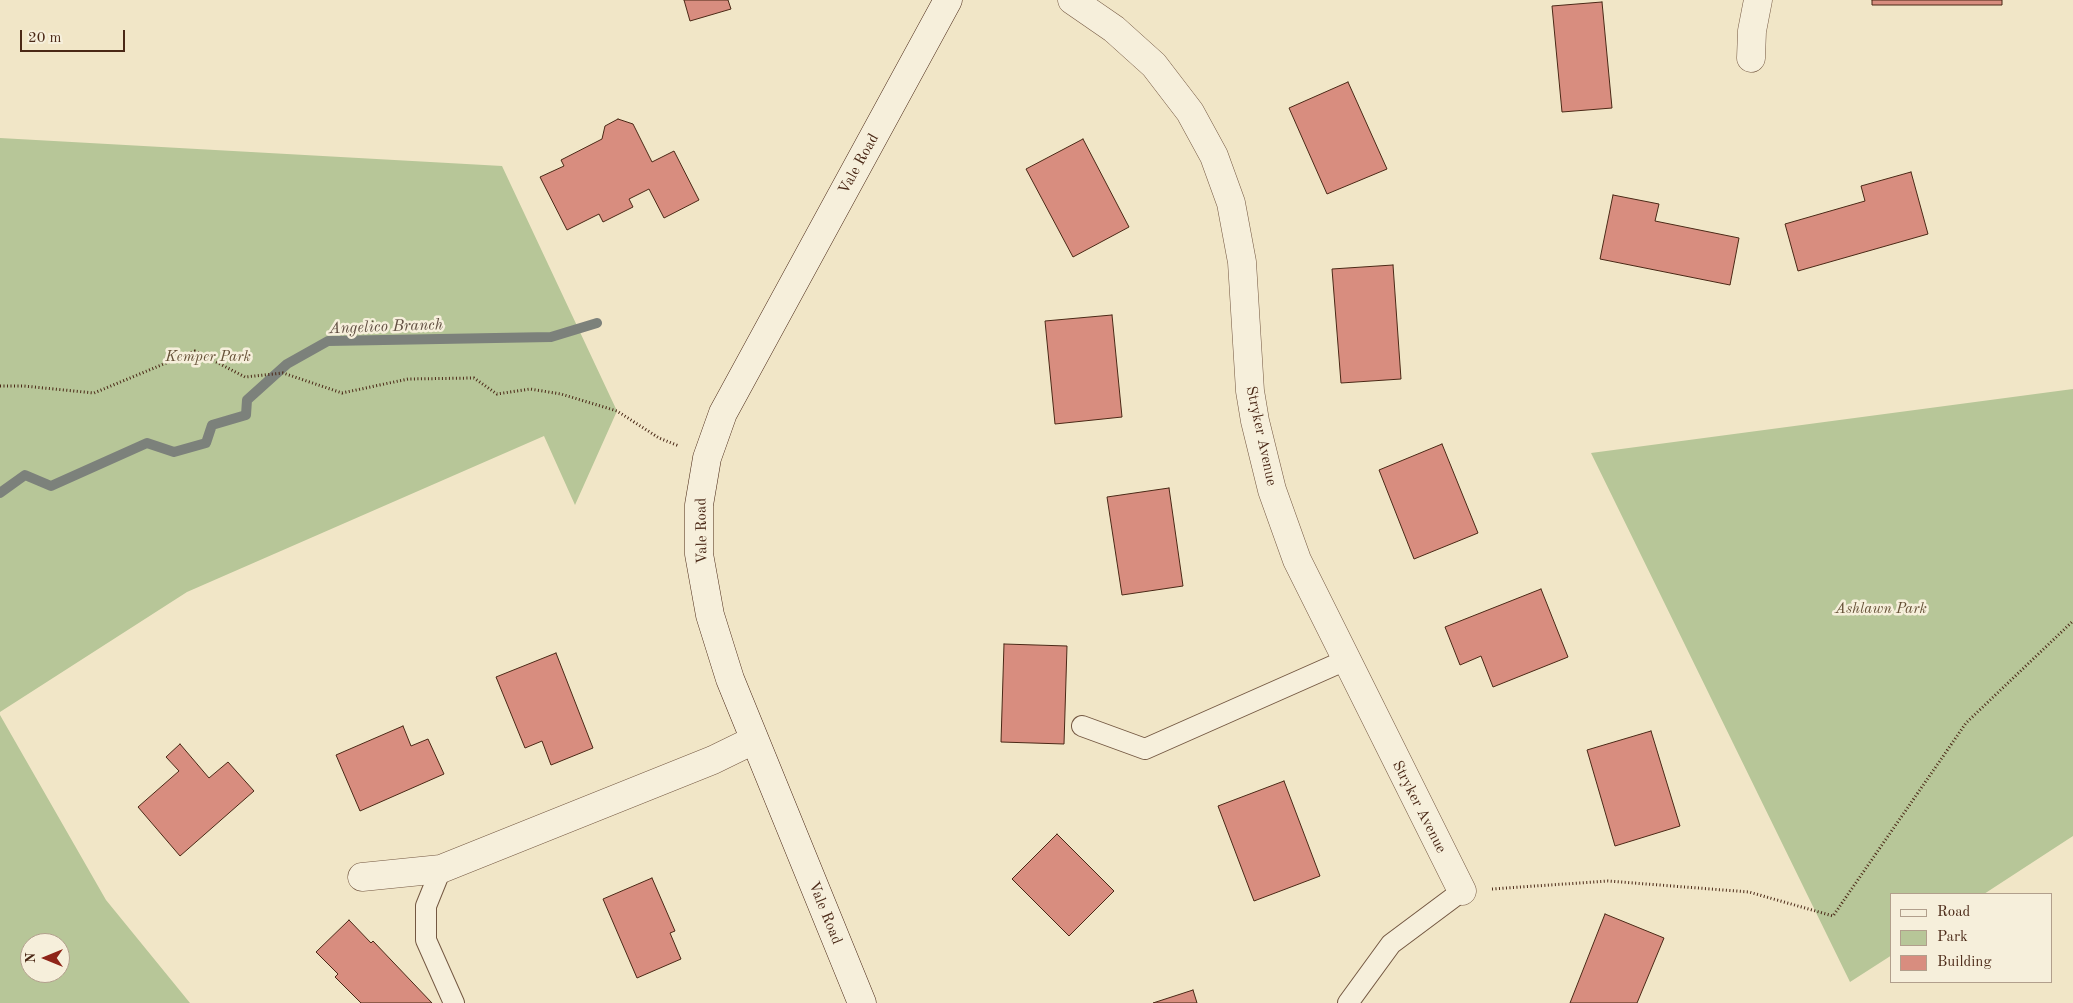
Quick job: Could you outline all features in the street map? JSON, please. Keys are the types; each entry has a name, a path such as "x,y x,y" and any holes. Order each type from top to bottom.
{"street":[{"name":"Vale Road","path":"862,1003 730,679 710,615 699,554 699,505 707,458 723,413 948,0"},
{"name":"Stryker Avenue","path":"1072,0 1114,29 1154,65 1190,112 1214,156 1231,203 1242,262 1250,391 1255,421 1272,490 1297,560 1462,891"},
{"path":"1751,58 1752,31 1758,0"},
{"path":"362,877 441,869 713,760 754,740"}],"lane":[{"path":"1082,726 1145,749 1346,660"},
{"path":"441,869 426,906 426,940 454,1003"},
{"path":"1348,1003 1391,944 1462,891"}],"path":[{"path":"0,386 24,386 94,393 195,351 245,377 283,373 342,393 408,379 474,378 497,394 530,390 561,394 617,411 659,438 707,458"},
{"path":"1462,891 1608,881 1749,892 1833,916 1966,723 2073,621"}],"green space":[{"name":"Kemper Park","path":"0,138 502,166 617,411 575,505 544,436 187,592 0,712"},
{"name":"Ashlawn Park","path":"2073,389 2073,836 1986,893 1890,893 1890,956 1850,982 1591,453"},
{"path":"0,715 106,900 190,1003 0,1003"}],"building":[{"path":"684,0 728,0 731,9 690,21"},
{"path":"1872,0 2002,0 2002,5 1872,5"},
{"path":"1602,2 1612,108 1562,112 1552,6"},
{"path":"1348,82 1387,169 1327,194 1289,108"},
{"path":"618,119 633,124 652,162 674,151 699,200 664,218 649,189 629,199 633,207 603,222 599,214 567,230 540,177 564,166 561,160 602,139 605,126"},
{"path":"1083,139 1129,227 1073,257 1026,169"},
{"path":"1911,172 1928,234 1798,271 1785,224 1865,201 1861,186"},
{"path":"1613,195 1659,204 1655,221 1739,238 1730,285 1600,259"},
{"path":"1393,265 1401,379 1341,383 1332,269"},
{"path":"1112,315 1122,417 1055,424 1045,321"},
{"path":"1442,444 1478,533 1414,559 1379,470"},
{"path":"1169,488 1183,586 1122,595 1107,497"},
{"path":"1541,589 1568,657 1493,687 1481,656 1460,665 1445,627"},
{"path":"1004,644 1067,646 1064,744 1001,742"},
{"path":"556,653 593,748 551,765 542,741 525,748 496,677"},
{"path":"403,726 411,746 428,739 444,774 360,811 336,755"},
{"path":"1651,731 1680,826 1615,846 1587,750"},
{"path":"180,744 209,778 228,762 254,791 180,856 138,807 179,771 166,757"},
{"path":"1284,781 1320,876 1254,901 1218,806"},
{"path":"1057,834 1114,891 1069,936 1012,879"},
{"path":"652,878 675,931 670,933 681,959 637,978 603,899"},
{"path":"1605,914 1664,938 1637,1003 1570,1003"},
{"path":"349,920 371,943 373,941 432,1003 361,1003 335,977 338,974 316,952"},
{"path":"1193,990 1197,1003 1153,1003"}],"waterway":[{"name":"Angelico Branch","path":"0,493 25,475 51,486 147,443 174,452 206,443 212,425 246,415 247,400 287,364 328,341 551,337 597,323"}]}
